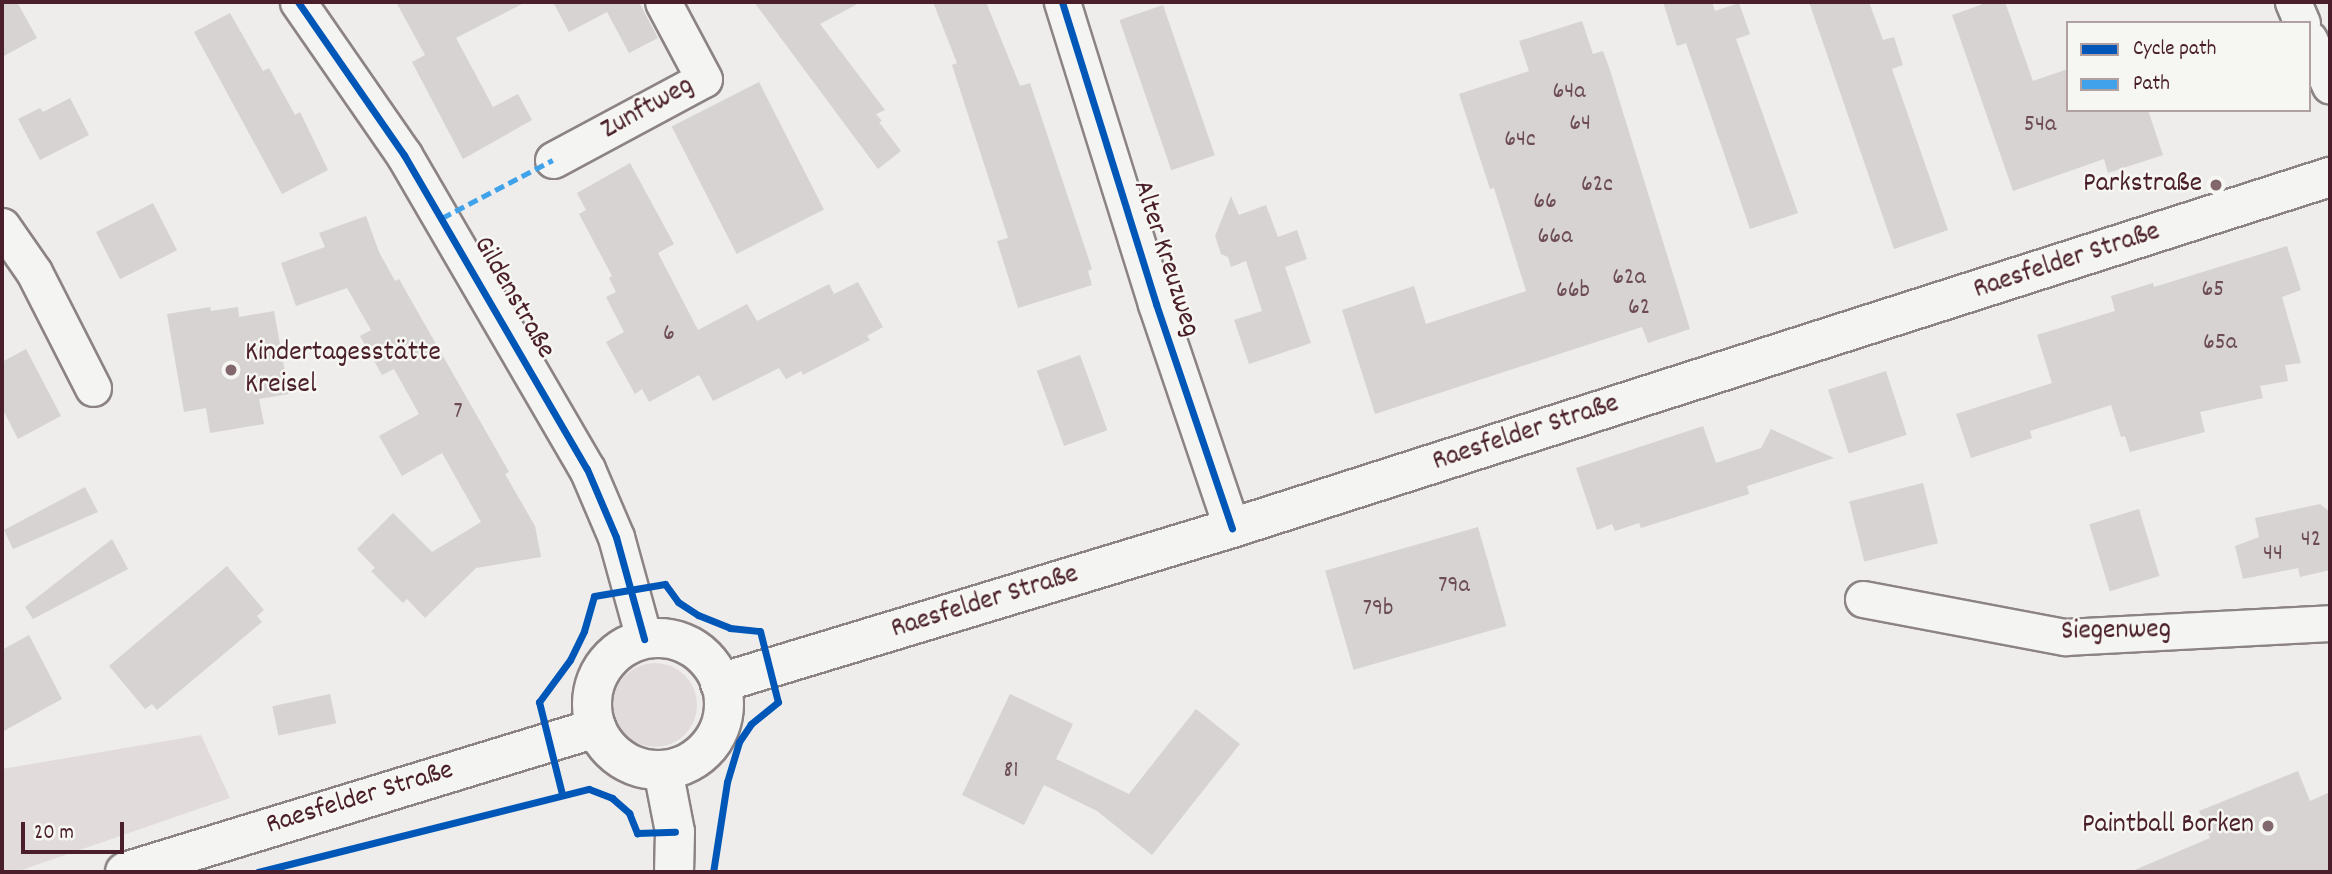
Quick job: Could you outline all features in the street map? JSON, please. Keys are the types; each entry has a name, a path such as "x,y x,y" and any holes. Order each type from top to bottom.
{"main road":[{"name":"Raesfelder Straße","path":"720,683 1232,528 2330,177"},
{"path":"662,638 685,644 704,657 720,683 723,696 722,720 712,741 696,758 683,765 663,770 638,767 618,757 596,729 592,708 594,686 610,658 622,648 644,639 662,638"},
{"name":"Raesfelder Straße","path":"125,872 596,729"},
{"path":"663,770 675,832 674,872"}],"street":[{"name":"Gildenstraße","path":"298,2 404,155 587,469 616,537 644,639"},
{"name":"Zunftweg","path":"553,160 704,79 663,2"},
{"name":"Alter Kreuzweg","path":"1062,2 1156,304 1232,528"},
{"path":"2293,2 2301,21"},
{"path":"2311,43 2330,86"},
{"path":"2,226 34,272 93,388"},
{"name":"Siegenweg","path":"1863,599 2065,637 2330,623"}],"shaded area":[{"path":"655,663 671,666 685,675 694,689 697,705 694,721 685,735 671,744 655,747 639,744 625,735 616,721 613,705 616,689 625,675 639,666"},
{"path":"201,735 230,798 16,872 2,872 2,769"}],"building":[{"path":"2,2 17,2 37,38 2,57"},
{"path":"396,2 526,2 456,38 493,107 518,94 532,120 463,159 412,62 425,55"},
{"path":"553,2 639,2 658,38 629,53 607,12 569,32"},
{"path":"754,2 861,2 820,24 885,110 876,114 882,121 879,122 901,151 878,169"},
{"path":"933,2 986,2 1020,86 1030,83 1092,269 1088,271 1092,285 1018,308 997,241 1008,238 952,65 957,63"},
{"path":"1663,2 1712,2 1715,11 1739,3 1750,34 1736,39 1798,213 1750,229 1686,43 1677,46"},
{"path":"1809,2 1869,2 1883,40 1894,37 1903,65 1892,69 1948,230 1894,249"},
{"path":"1989,2 2005,2 2033,81 2066,70 2066,112 2149,112 2163,155 2108,173 2104,159 2013,191 1952,15"},
{"path":"1163,5 1215,155 1171,170 1120,20"},
{"path":"230,13 263,71 269,68 295,115 300,112 328,170 282,194 194,32"},
{"path":"1582,21 1593,54 1603,51 1609,67 1690,329 1648,343 1642,327 1375,414 1342,310 1414,286 1426,324 1526,291 1494,188 1490,189 1459,94 1529,71 1519,41"},
{"path":"759,82 824,209 737,254 672,126"},
{"path":"70,98 89,135 40,160 18,119 40,108 43,112"},
{"path":"630,163 674,244 658,253 698,330 747,304 757,321 829,284 834,294 858,282 883,327 867,336 870,340 803,375 801,371 786,379 779,368 713,401 699,375 649,402 642,389 635,394 606,342 624,332 606,297 616,292 609,278 612,276 579,214 586,210 577,193"},
{"path":"1231,196 1239,215 1266,205 1278,237 1297,230 1307,259 1285,267 1311,343 1249,364 1234,320 1262,311 1246,261 1231,267 1228,257 1221,254 1215,236"},
{"path":"153,203 177,250 120,279 96,232"},
{"path":"366,216 379,252 395,281 399,279 509,472 505,474 535,526 541,557 476,568 425,618 407,599 403,603 371,571 375,568 357,549 393,513 432,552 481,522 442,453 402,476 379,436 419,414 394,369 382,375 360,336 371,330 347,288 296,306 281,263 325,247 319,233"},
{"path":"2287,246 2301,290 2282,297 2301,363 2285,365 2288,381 2260,386 2263,398 2200,412 2205,432 2130,452 2125,436 2121,437 2111,405 2030,431 2032,438 1971,458 1956,414 2052,383 2037,335 2115,311 2111,296 2153,283 2154,287"},
{"name":"Kindertagesstätte Kreisel","path":"210,307 211,311 238,307 239,317 274,311 289,394 259,399 264,424 210,433 206,408 184,412 167,314"},
{"path":"26,349 61,416 18,439 2,408 2,362"},
{"path":"1080,355 1107,430 1064,446 1037,371"},
{"path":"1886,371 1907,435 1849,454 1828,390"},
{"path":"1703,426 1716,463 1761,448 1771,429 1834,458 1747,486 1749,494 1641,528 1639,523 1615,531 1612,524 1597,530 1576,468"},
{"path":"1923,483 1938,543 1864,562 1849,501"},
{"path":"85,487 98,512 13,549 4,530"},
{"path":"2320,504 2330,512 2330,570 2300,577 2298,568 2243,579 2235,546 2259,537 2255,518"},
{"path":"2139,509 2159,576 2110,591 2089,524"},
{"path":"1478,527 1506,626 1354,670 1325,571"},
{"path":"112,539 128,569 33,619 25,607"},
{"path":"227,566 264,610 257,616 262,622 157,710 152,704 145,709 109,666"},
{"path":"29,635 62,699 2,732 2,650"},
{"path":"330,694 336,723 279,736 272,706"},
{"path":"1010,694 1073,724 1056,759 1129,794 1196,709 1240,744 1152,855 1097,811 1044,785 1024,825 962,795"},
{"name":"Paintball Borken","path":"2298,771 2310,801 2330,792 2330,872 2130,872 2210,838 2199,811"}],"marked path":[{"path":"442,218 553,160"}],"cycle path":[{"path":"298,2 404,155 587,469 616,537 644,639"},
{"path":"1062,2 1156,304 1232,528"},
{"path":"562,794 539,702 570,660 584,631 594,596 665,584 678,602 698,615 730,628 760,631 778,702 751,724 739,742 727,782 713,872"},
{"path":"258,872 589,789 612,798 629,813 637,833 675,832"}],"place":[{"name":"Parkstraße","path":"2216,185"},
{"name":"Kindertagesstätte Kreisel","path":"231,370"},
{"name":"Paintball Borken","path":"2268,826"}]}
